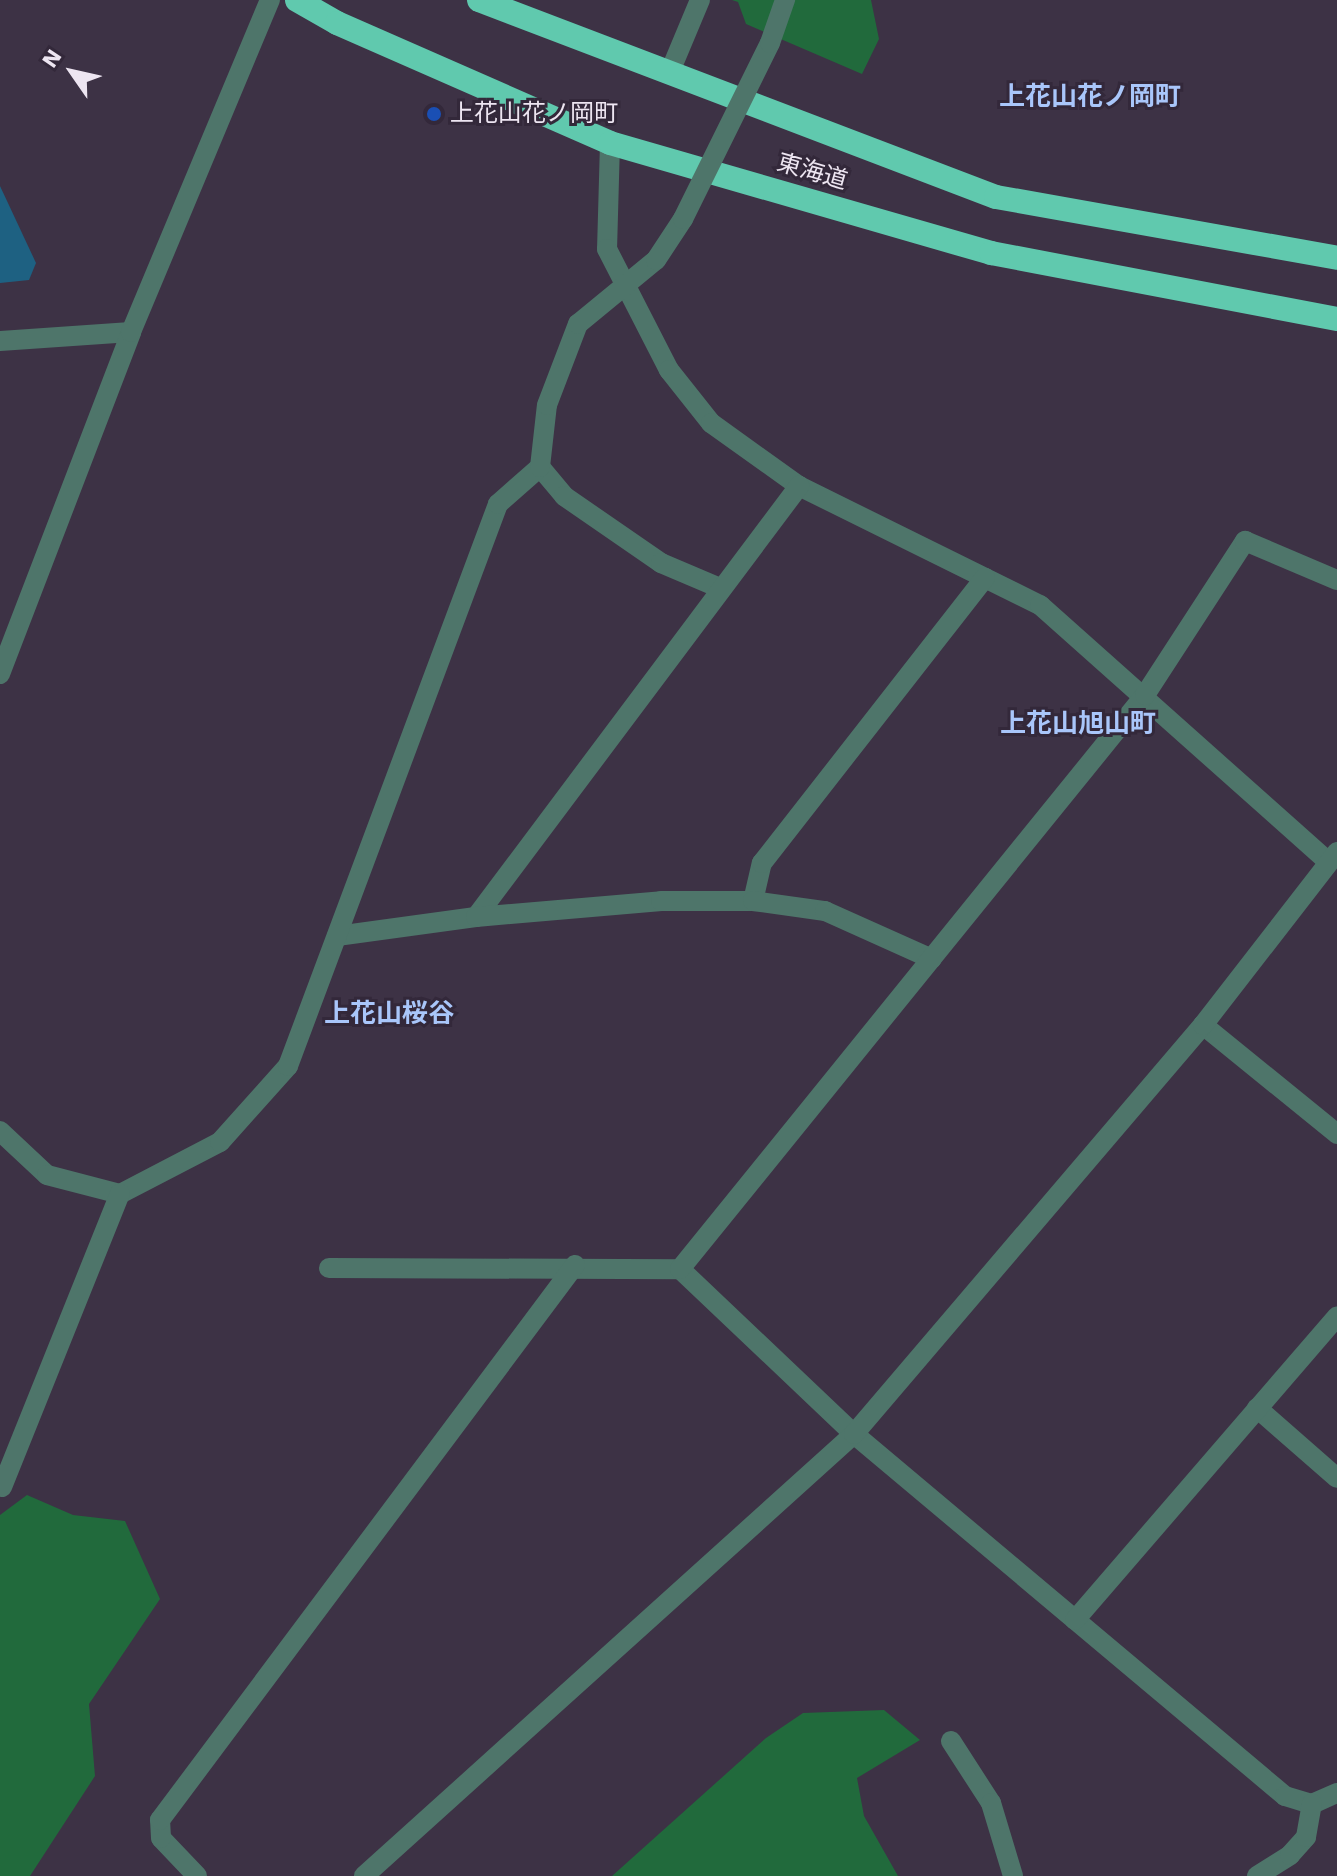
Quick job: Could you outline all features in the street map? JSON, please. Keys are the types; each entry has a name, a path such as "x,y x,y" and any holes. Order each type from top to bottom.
{"highway":[{"name":"東海道","path":"297,0 337,23 610,143 991,253 1337,319"},
{"name":"東海道","path":"479,0 996,197 1337,258"}],"street":[{"path":"0,674 131,332 270,0"},
{"path":"669,74 700,0"},
{"path":"2,1487 120,1194 220,1142 288,1066 498,504 540,467 547,405 578,324 656,260 683,219 770,43 785,0"},
{"path":"364,1876 854,1434 1203,1025 1332,857 1040,605 799,486 711,423 669,370 607,249 610,143"},
{"path":"0,341 131,332"},
{"path":"540,467 564,496 661,563 720,588"},
{"path":"476,917 799,486"},
{"path":"680,1269 1145,695 1245,541 1337,580"},
{"path":"753,901 762,863 985,578"},
{"path":"337,936 476,917 661,901 753,901 825,911 932,959"},
{"path":"1203,1025 1337,1134"},
{"path":"0,1131 47,1175 120,1194"},
{"path":"197,1876 161,1838 160,1820 575,1265"},
{"path":"329,1268 575,1265 680,1269 854,1434 1285,1796 1312,1804 1337,1793"},
{"path":"1075,1620 1337,1316"},
{"path":"1257,1408 1337,1478"},
{"path":"951,1741 991,1803 1013,1876"},
{"path":"1257,1876 1290,1855 1306,1837 1312,1804"}],"green space":[{"path":"732,0 871,0 879,39 862,74 746,24 738,2"},
{"path":"27,1495 73,1515 125,1521 160,1599 89,1704 95,1776 30,1876 0,1876 0,1515"},
{"path":"884,1710 920,1740 857,1778 864,1816 898,1876 612,1876 766,1738 803,1713"}],"water":[{"path":"0,186 36,263 29,280 0,283"}],"place":[{"name":"上花山花ノ岡町","path":"434,114"}],"district":[{"name":"上花山花ノ岡町","path":"1090,97"},
{"name":"上花山旭山町","path":"1078,724"},
{"name":"上花山桜谷","path":"389,1014"}]}
